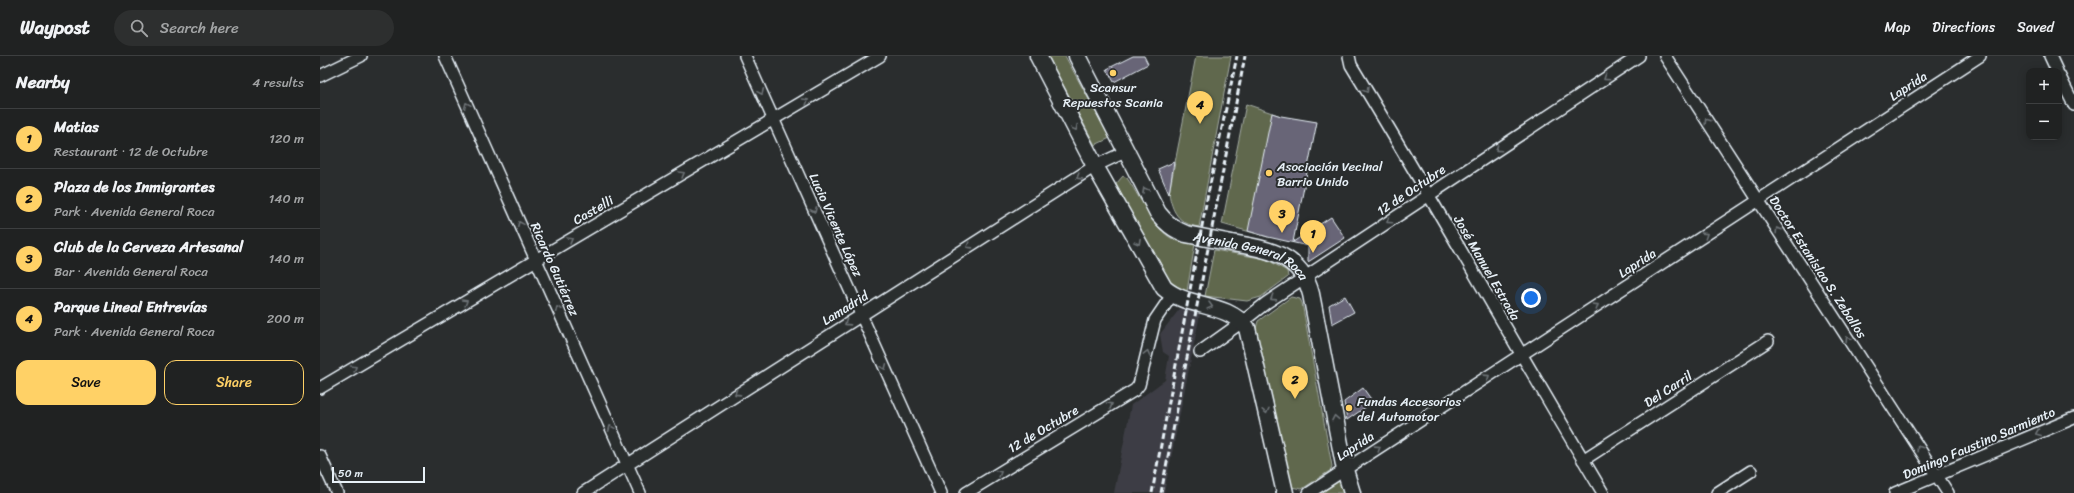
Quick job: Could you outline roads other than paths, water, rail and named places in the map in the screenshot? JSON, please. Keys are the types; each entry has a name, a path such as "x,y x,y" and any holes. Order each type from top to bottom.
{"main road":[{"path":"1038,56 1095,166 1160,282 1172,295 1232,314 1242,322 1250,335 1285,493"},
{"name":"Avenida General Roca","path":"1077,56 1125,152 1158,213 1176,230 1186,234 1274,252 1288,259 1306,277 1311,294 1346,470 1352,493"}],"street":[{"path":"320,76 361,56"},
{"name":"Ricardo Gutiérrez","path":"445,56 640,493"},
{"name":"Lucio Vicente López","path":"745,56 940,493"},
{"name":"Castelli","path":"320,388 880,56"},
{"name":"José Manuel Estrada","path":"1349,56 1351,65 1430,194 1521,355 1603,493"},
{"name":"12 de Octubre","path":"1200,352 1242,322 1266,302 1639,56"},
{"name":"Doctor Estanislao S. Zeballos","path":"1665,56 1948,493"},
{"name":"Laprida","path":"1309,493 1980,56"},
{"path":"2050,56 2056,68"},
{"path":"2062,81 2074,105"},
{"name":"Lamadrid","path":"583,493 1095,166 1125,152"},
{"name":"12 de Octubre","path":"966,493 1135,390 1139,385 1155,320 1172,295"},
{"name":"Del Carril","path":"1583,460 1768,341"},
{"name":"Domingo Faustino Sarmiento","path":"1895,493 2074,418"},
{"path":"320,456 337,493"},
{"path":"1717,493 1751,471"}],"railway":[{"path":"1152,493 1207,199 1237,56"},
{"path":"1161,493 1245,56"}],"place":[{"name":"Scansur Repuestos Scania","path":"1113,73"},
{"name":"Parque Lineal Entrevías","path":"1200,124"},
{"name":"Asociación Vecinal Barrio Unido","path":"1269,173"},
{"name":"Club de la Cerveza Artesanal","path":"1282,233"},
{"name":"Matias","path":"1313,253"},
{"name":"Plaza de los Inmigrantes","path":"1295,399"},
{"name":"Fundas Accesorios del Automotor","path":"1349,408"}]}
